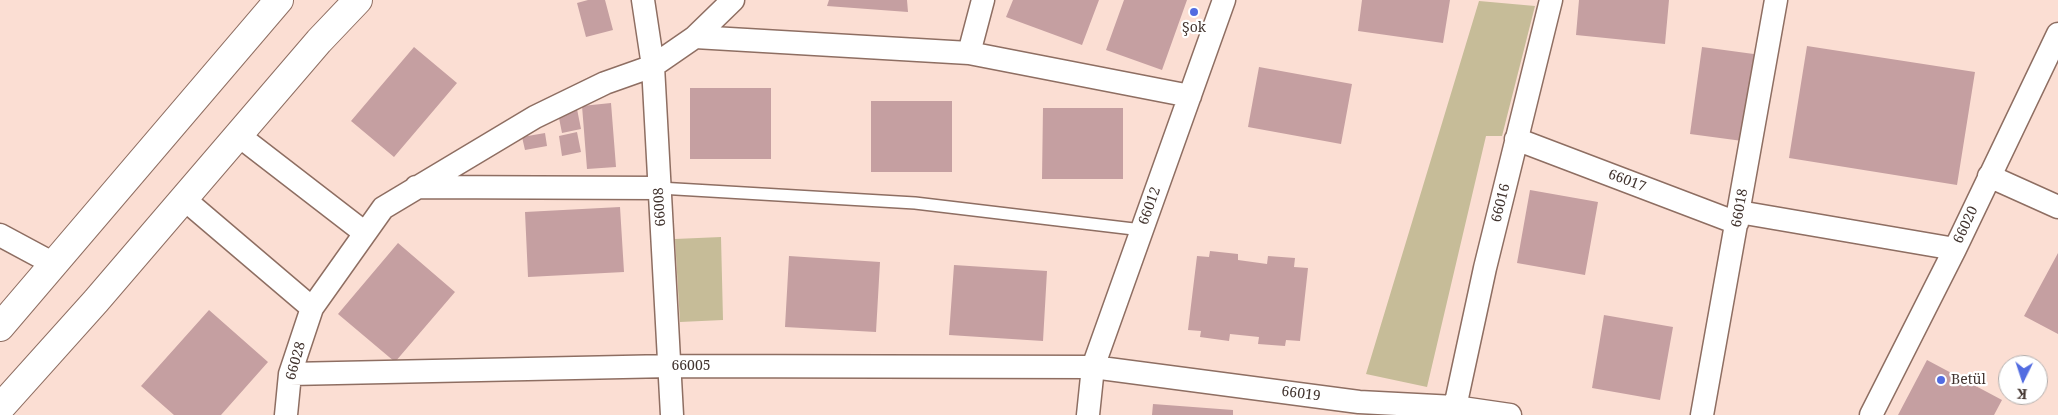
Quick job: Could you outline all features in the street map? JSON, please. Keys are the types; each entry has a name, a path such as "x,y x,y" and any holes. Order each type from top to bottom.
{"main road":[{"path":"0,327 279,0"},
{"path":"0,408 184,199 319,41 358,0"}],"street":[{"name":"66008","path":"642,0 653,66 672,415"},
{"path":"969,53 984,0"},
{"name":"66012","path":"1088,415 1093,367 1224,0"},
{"name":"66016","path":"1455,407 1516,139 1551,0"},
{"name":"66018","path":"1702,415 1776,0"},
{"name":"66028","path":"286,415 290,374 312,308 383,208 535,117 605,83 653,66 695,37 729,1"},
{"name":"66020","path":"1871,415 1955,249 2058,34"},
{"path":"695,37 969,53 1190,96"},
{"path":"238,135 365,233"},
{"name":"66017","path":"1516,139 1738,218 1955,249"},
{"path":"1989,176 2058,207"},
{"path":"416,187 659,188"},
{"path":"184,199 312,308"},
{"path":"0,235 54,264"},
{"name":"66005","path":"290,374 670,366 1093,367"},
{"name":"66019","path":"1093,367 1358,408 1455,407 1510,415"}],"lane":[{"path":"659,188 915,203 1142,230"}],"shaded area":[{"path":"1479,1 1535,6 1502,136 1486,136 1427,387 1366,374"},
{"path":"721,237 723,320 680,322 675,239"}],"building":[{"path":"588,0 605,0 613,30 586,37 577,3"},
{"path":"829,0 907,0 908,12 827,6"},
{"path":"1013,0 1099,0 1082,45 1006,17"},
{"path":"1124,0 1187,0 1162,70 1106,50"},
{"path":"1362,0 1450,0 1443,43 1358,31"},
{"path":"1579,0 1669,0 1665,44 1576,35"},
{"path":"1807,46 1975,72 1957,185 1789,158"},
{"path":"414,47 457,83 394,157 351,121"},
{"path":"1702,47 1761,55 1750,142 1690,134"},
{"path":"1259,67 1352,84 1341,144 1248,127"},
{"path":"690,88 771,88 771,159 690,159"},
{"path":"871,101 952,101 952,172 871,172"},
{"path":"611,103 616,167 587,169 582,106"},
{"path":"1043,108 1123,108 1123,179 1042,179"},
{"path":"577,109 581,129 562,133 558,113"},
{"path":"577,132 581,152 562,156 559,136"},
{"path":"545,133 547,146 525,150 522,137"},
{"path":"1530,190 1598,202 1585,275 1517,263"},
{"path":"620,207 624,272 528,277 525,212"},
{"path":"398,243 455,292 395,362 338,314"},
{"path":"1210,251 1238,254 1238,260 1267,264 1268,256 1295,258 1294,267 1308,268 1300,341 1286,340 1285,346 1258,344 1259,337 1230,334 1229,341 1200,337 1201,331 1188,330 1197,256 1209,257"},
{"path":"2058,253 2058,334 2024,316"},
{"path":"789,256 880,262 876,332 785,327"},
{"path":"954,265 1047,271 1043,341 949,335"},
{"path":"209,310 268,362 221,415 174,415 141,386"},
{"path":"1604,315 1673,327 1660,400 1592,388"},
{"name":"Betül","path":"1927,360 1998,398 1999,405 1994,415 1898,415"},
{"path":"1153,404 1233,410 1233,415 1152,415"}],"place":[{"name":"Şok","path":"1194,12"},
{"name":"Betül","path":"1941,380"}]}
